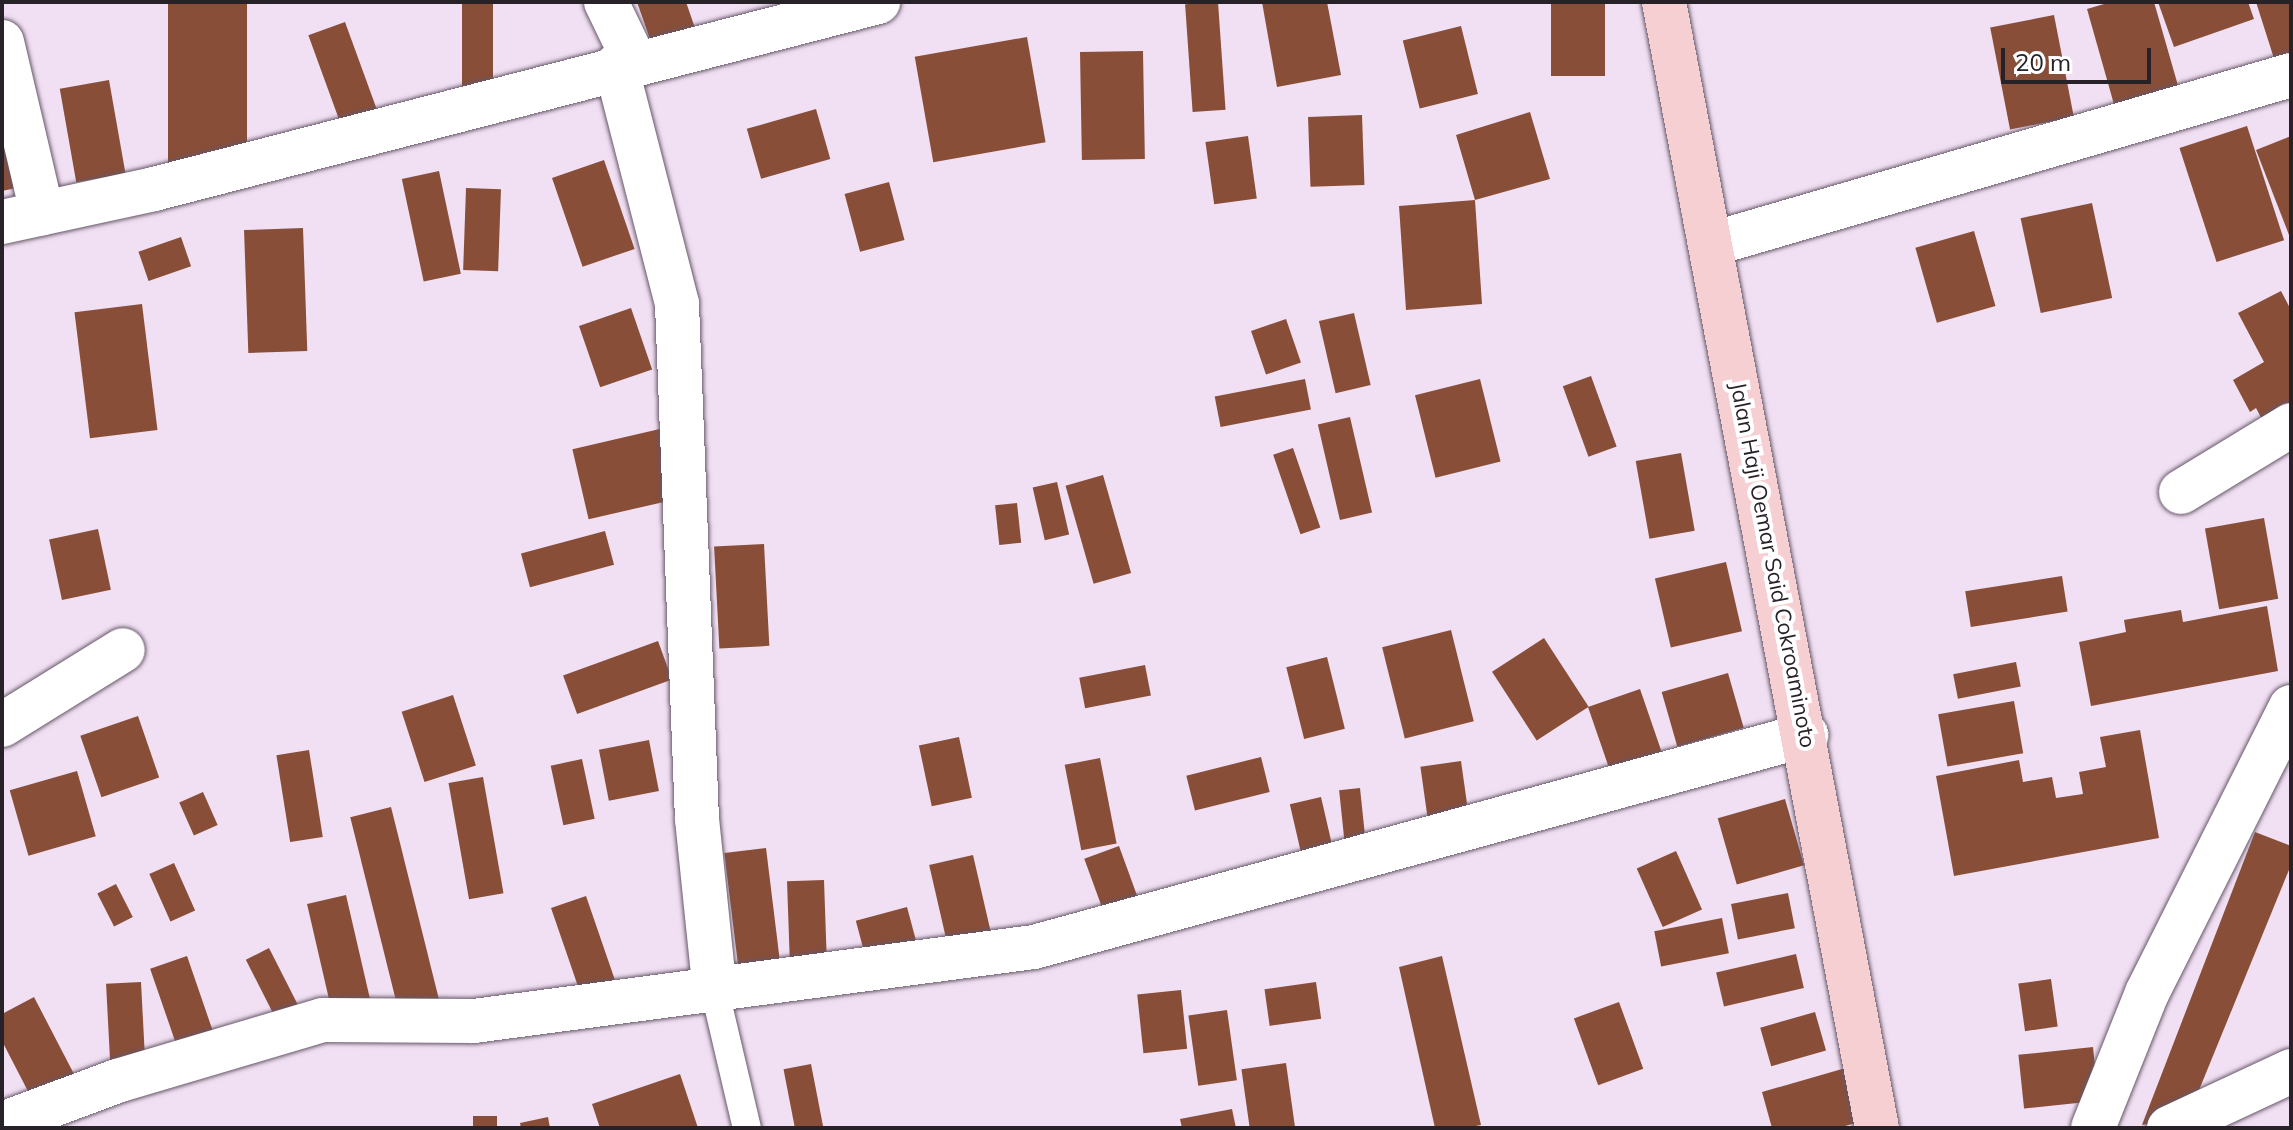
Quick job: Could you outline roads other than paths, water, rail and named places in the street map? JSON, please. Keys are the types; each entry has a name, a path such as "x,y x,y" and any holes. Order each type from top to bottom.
{"main road":[{"name":"Jalan Haji Oemar Said Cokroaminoto","path":"1664,2 1806,735 1877,1128"}],"street":[{"path":"606,2 625,63 677,304 687,424 697,819 715,992"},
{"path":"2,42 22,217 172,184 625,63 878,2"},
{"path":"1712,244 2291,75"},
{"path":"2181,492 2291,425"},
{"path":"2,725 123,650"},
{"path":"2093,1128 2147,993 2291,707"},
{"path":"2,1124 117,1081 323,1020 474,1021 715,992 1034,947 1806,735"},
{"path":"2169,1128 2291,1071"}],"lane":[{"path":"715,992 747,1128"}]}
